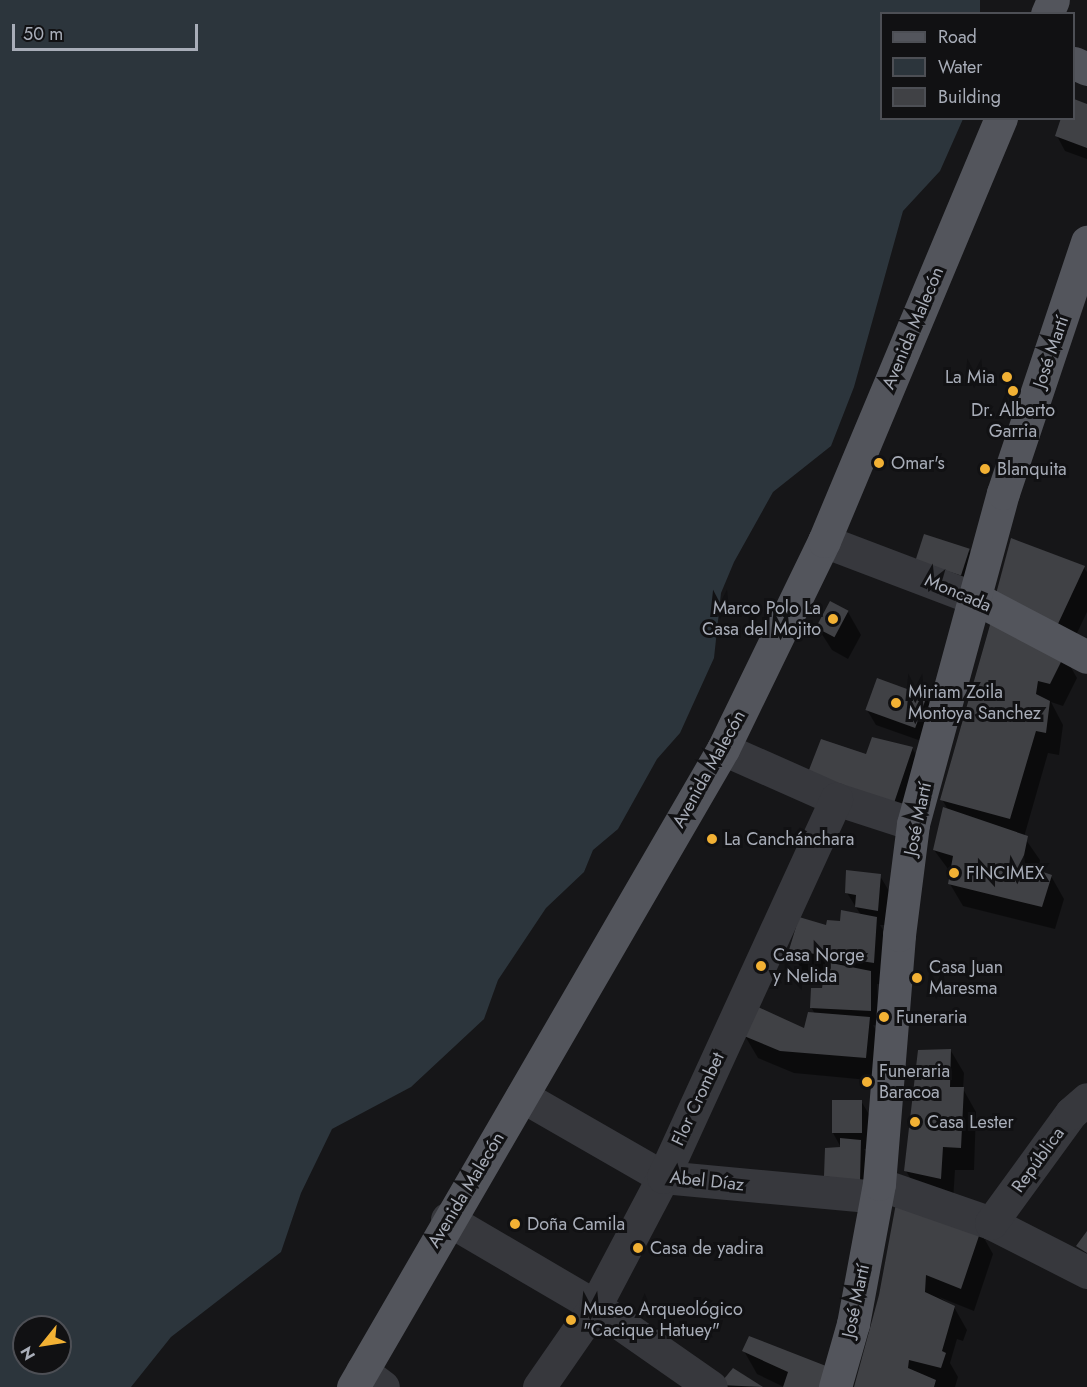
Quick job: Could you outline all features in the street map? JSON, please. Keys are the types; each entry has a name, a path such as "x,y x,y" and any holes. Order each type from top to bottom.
{"main road":[{"name":"Avenida Malecón","path":"366,1382 447,1219 522,1096 723,749 824,541 1000,120"},
{"name":"José Martí","path":"835,1387 853,1324 878,1191 899,935 913,824 977,599 1003,493 1085,257"},
{"name":"Moncada","path":"977,599 1087,657"}],"street":[{"name":"Moncada","path":"824,541 977,599"},
{"path":"723,749 836,799 913,824"},
{"name":"Flor Crombet","path":"539,1387 595,1306 663,1177 836,799"},
{"name":"Abel Díaz","path":"522,1096 663,1177 878,1191 991,1223 1087,1272"},
{"name":"República","path":"991,1223 1071,1113 1087,1099"},
{"path":"447,1219 595,1306 711,1387"}],"water":[{"path":"0,0 980,0 980,12 880,12 880,120 963,120 940,171 903,211 854,387 831,446 773,492 734,562 721,593 714,658 680,733 657,759 618,829 593,850 584,872 546,908 498,980 484,1019 411,1087 332,1129 301,1193 281,1252 171,1337 131,1387 0,1387"}],"building":[{"path":"1075,99 1087,104 1087,148 1055,136 1060,120 1075,120"},
{"path":"924,534 970,549 961,575 915,561"},
{"path":"1011,538 1085,566 1057,626 996,594"},
{"name":"Marco Polo La Casa del Mojito","path":"830,601 849,611 834,637 816,627"},
{"path":"992,618 1065,654 1050,684 1038,681 1036,694 1050,701 1046,733 1036,731 1010,819 940,800"},
{"name":"Miriam Zoila Montoya Sanchez","path":"877,678 927,696 915,728 865,710"},
{"path":"872,737 913,747 893,806 807,775 821,739 866,754"},
{"path":"943,807 1028,836 1022,865 1052,875 1042,907 948,884 953,856 933,850"},
{"path":"846,870 881,874 878,911 855,907 856,895 845,893"},
{"path":"841,910 877,917 874,963 789,950 799,917 826,925 827,920 840,921"},
{"path":"826,962 871,971 871,1011 810,1008 811,988 822,988"},
{"path":"758,1007 804,1028 808,1012 870,1017 866,1058 780,1051 744,1036"},
{"path":"951,1049 950,1087 964,1087 961,1148 943,1147 941,1179 904,1171 918,1050"},
{"path":"832,1100 862,1100 862,1133 832,1133"},
{"path":"840,1138 861,1140 860,1182 824,1176 825,1148 840,1147"},
{"path":"897,1198 981,1230 961,1289 926,1275 925,1292 955,1306 942,1351 946,1353 941,1368 909,1360 908,1368 936,1380 934,1387 854,1387 879,1295"},
{"path":"1087,1231 1087,1253 1076,1246"},
{"path":"749,1336 826,1366 820,1387 783,1387 788,1372 742,1351"},
{"path":"733,1368 763,1387 719,1385"}],"place":[{"name":"La Mia","path":"1007,377"},
{"name":"Dr. Alberto Garria","path":"1013,391"},
{"name":"Omar's","path":"879,463"},
{"name":"Blanquita","path":"985,469"},
{"name":"Marco Polo La Casa del Mojito","path":"833,619"},
{"name":"Miriam Zoila Montoya Sanchez","path":"896,703"},
{"name":"La Canchánchara","path":"712,839"},
{"name":"FINCIMEX","path":"954,873"},
{"name":"Casa Norge y Nelida","path":"761,966"},
{"name":"Casa Juan Maresma","path":"917,978"},
{"name":"Funeraria","path":"884,1017"},
{"name":"Funeraria Baracoa","path":"867,1082"},
{"name":"Casa Lester","path":"915,1122"},
{"name":"Doña Camila","path":"515,1224"},
{"name":"Casa de yadira","path":"638,1248"},
{"name":"Museo Arqueológico \"Cacique Hatuey\"","path":"571,1320"}]}
